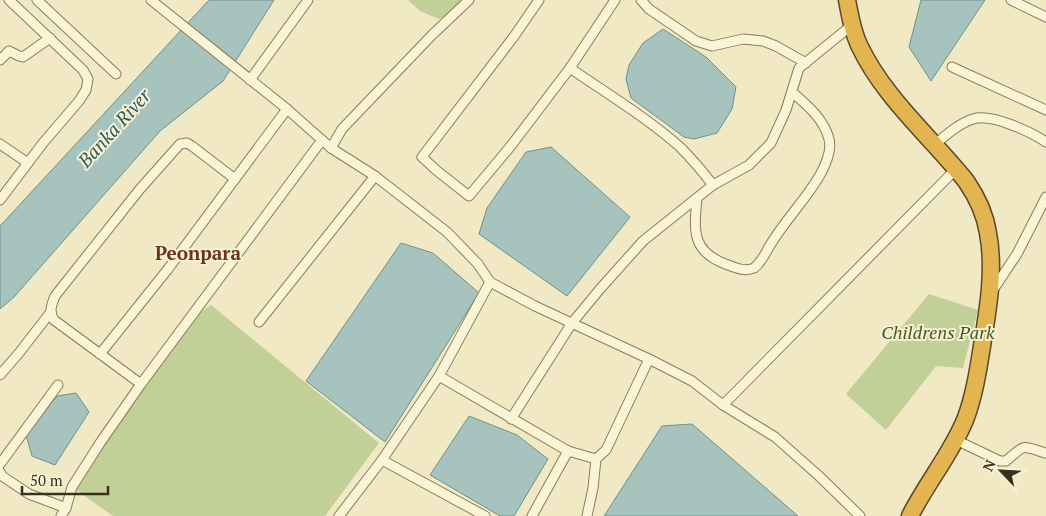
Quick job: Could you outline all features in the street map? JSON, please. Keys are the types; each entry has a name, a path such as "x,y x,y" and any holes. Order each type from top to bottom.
{"highway":[{"path":"847,0 852,25 859,45 904,112 956,169 975,194 984,214 989,234 991,260 989,296 973,395 956,440 910,516"}],"street":[{"path":"0,200 79,101 86,90 88,79 83,70 9,0"},
{"path":"37,0 116,74"},
{"path":"151,0 232,67 287,109 331,148 375,176 446,232 478,264 490,282 535,306 692,381 723,404 775,437 860,516"},
{"path":"250,80 308,0"},
{"path":"331,148 342,129 432,35 469,0"},
{"path":"539,0 515,35 422,157 470,196 570,68 615,0"},
{"path":"641,0 649,9 696,41 712,46 743,39 763,41 806,63"},
{"path":"1011,0 1046,17"},
{"path":"512,420 572,323 643,241 713,185 749,165 771,143 786,110 799,68 852,25"},
{"path":"0,60 9,51 24,57 50,38"},
{"path":"952,67 1046,110"},
{"path":"570,68 648,122 679,147 713,185"},
{"path":"697,198 694,229 698,242 706,252 720,262 742,270 752,269 760,263 777,233 820,175 827,158 830,141 823,126 812,110 792,92"},
{"path":"100,354 168,269 287,109"},
{"path":"934,145 960,124 975,118 991,119 1015,126 1046,142"},
{"path":"0,472 2,476 29,494 64,512 72,487 100,443 141,384 322,140"},
{"path":"0,375 50,313 55,296 140,189 180,144 187,143 192,146 235,179"},
{"path":"0,144 28,163"},
{"path":"723,404 956,169"},
{"path":"260,322 375,176"},
{"path":"989,296 1017,254 1046,197"},
{"path":"339,516 382,460 439,376 490,282"},
{"path":"50,313 54,320 141,384"},
{"path":"587,516 593,488 596,459 606,450 649,359"},
{"path":"439,376 568,451 596,459"},
{"path":"0,464 58,385"},
{"path":"956,440 1006,461 1019,448 1023,447 1046,452"},
{"path":"532,516 568,451"},
{"path":"382,460 485,516"}],"green space":[{"path":"408,0 470,0 462,8 439,19 420,11"},
{"name":"Childrens Park","path":"929,294 978,310 963,368 936,366 886,430 846,394"},
{"path":"211,305 379,443 325,516 113,516 72,487 193,317"}],"water":[{"name":"Banka River","path":"209,0 274,0 223,81 160,131 14,297 0,309 0,226"},
{"path":"921,0 985,0 931,81 909,47"},
{"path":"663,29 706,57 736,87 732,109 717,133 694,139 684,137 631,98 626,79 629,65 643,43"},
{"path":"551,147 630,217 567,296 479,234 487,208 526,152"},
{"path":"401,243 433,253 479,293 385,442 306,381"},
{"path":"76,393 89,412 55,465 32,456 26,435 57,396"},
{"path":"469,416 517,435 548,459 514,516 500,516 430,475"},
{"path":"692,424 798,516 604,516 662,426"}],"district":[{"name":"Peonpara","path":"198,253"}]}
